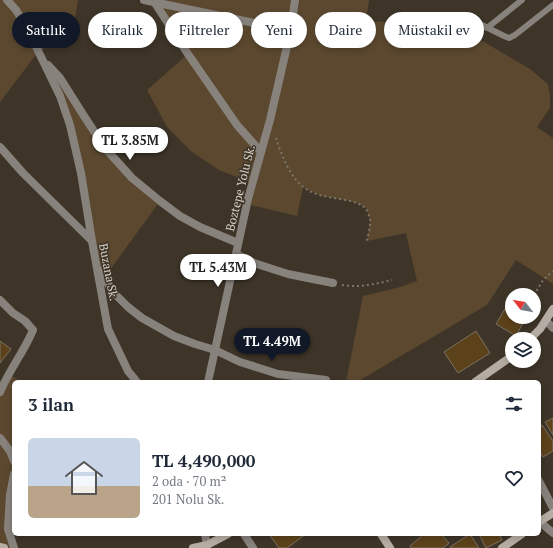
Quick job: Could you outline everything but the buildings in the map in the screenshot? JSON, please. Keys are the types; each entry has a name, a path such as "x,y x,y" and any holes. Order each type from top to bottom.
{"main road":[{"path":"537,332 553,309"},
{"path":"485,379 505,362"},
{"path":"541,521 553,513"},
{"path":"193,548 207,545 224,536"},
{"path":"382,536 390,548"},
{"path":"502,548 519,536"},
{"path":"0,547 4,548"}],"street":[{"path":"7,0 16,10 28,30 60,96 70,125 81,174 92,241"},
{"path":"144,0 251,22"},
{"name":"Boztepe Yolu Sk.","path":"294,12 296,0"},
{"path":"155,3 237,125 261,152"},
{"name":"Boztepe Yolu Sk.","path":"208,380 248,199 270,120 287,48"},
{"path":"42,59 60,78 105,148 132,178 180,216 200,227 238,243"},
{"name":"Buzana Sk.","path":"0,147 23,173 92,241 108,329 128,371 135,380"},
{"path":"236,254 257,264 288,274 333,283"},
{"path":"96,267 114,293 128,307 142,318 174,336 215,350 240,362 278,374 326,380"},
{"path":"0,300 13,313 25,321 33,330 29,341 3,384 0,392"},
{"path":"546,321 553,328"},
{"path":"0,438 12,456"},
{"path":"12,484 8,529 14,548"},
{"path":"541,485 553,508"},
{"path":"541,523 553,533"},
{"path":"205,536 207,545"},
{"path":"245,536 252,548"}],"lane":[{"path":"487,28 522,0"},
{"path":"484,26 509,38 515,35 553,5"}],"path":[{"path":"270,120 278,144 294,179 303,187 316,194 354,202 365,207 370,221 367,241"},
{"path":"538,288 543,280 553,271"},
{"path":"333,283 351,287 392,280"}],"shaded area":[{"path":"0,0 78,0 76,12 12,12 12,48 45,48 38,52 0,102"},
{"path":"144,0 369,0 367,12 315,12 315,48 376,48 376,21 384,22 384,48 484,48 484,42 530,69 548,84 550,96 550,108 537,127 553,138 553,284 516,260 487,305 360,380 346,380 363,296 400,287 417,281 406,233 367,241 370,221 365,207 354,202 322,196 303,187 297,216 247,204 252,183 219,170 192,152 167,127 147,90 188,54 184,48 243,48 243,12 165,12 165,18 155,3"},
{"path":"42,59 105,148 160,201 104,278 96,267 70,125"},
{"path":"9,374 18,380 12,380 12,492 8,529 14,548 0,547 0,381 3,384"}]}
